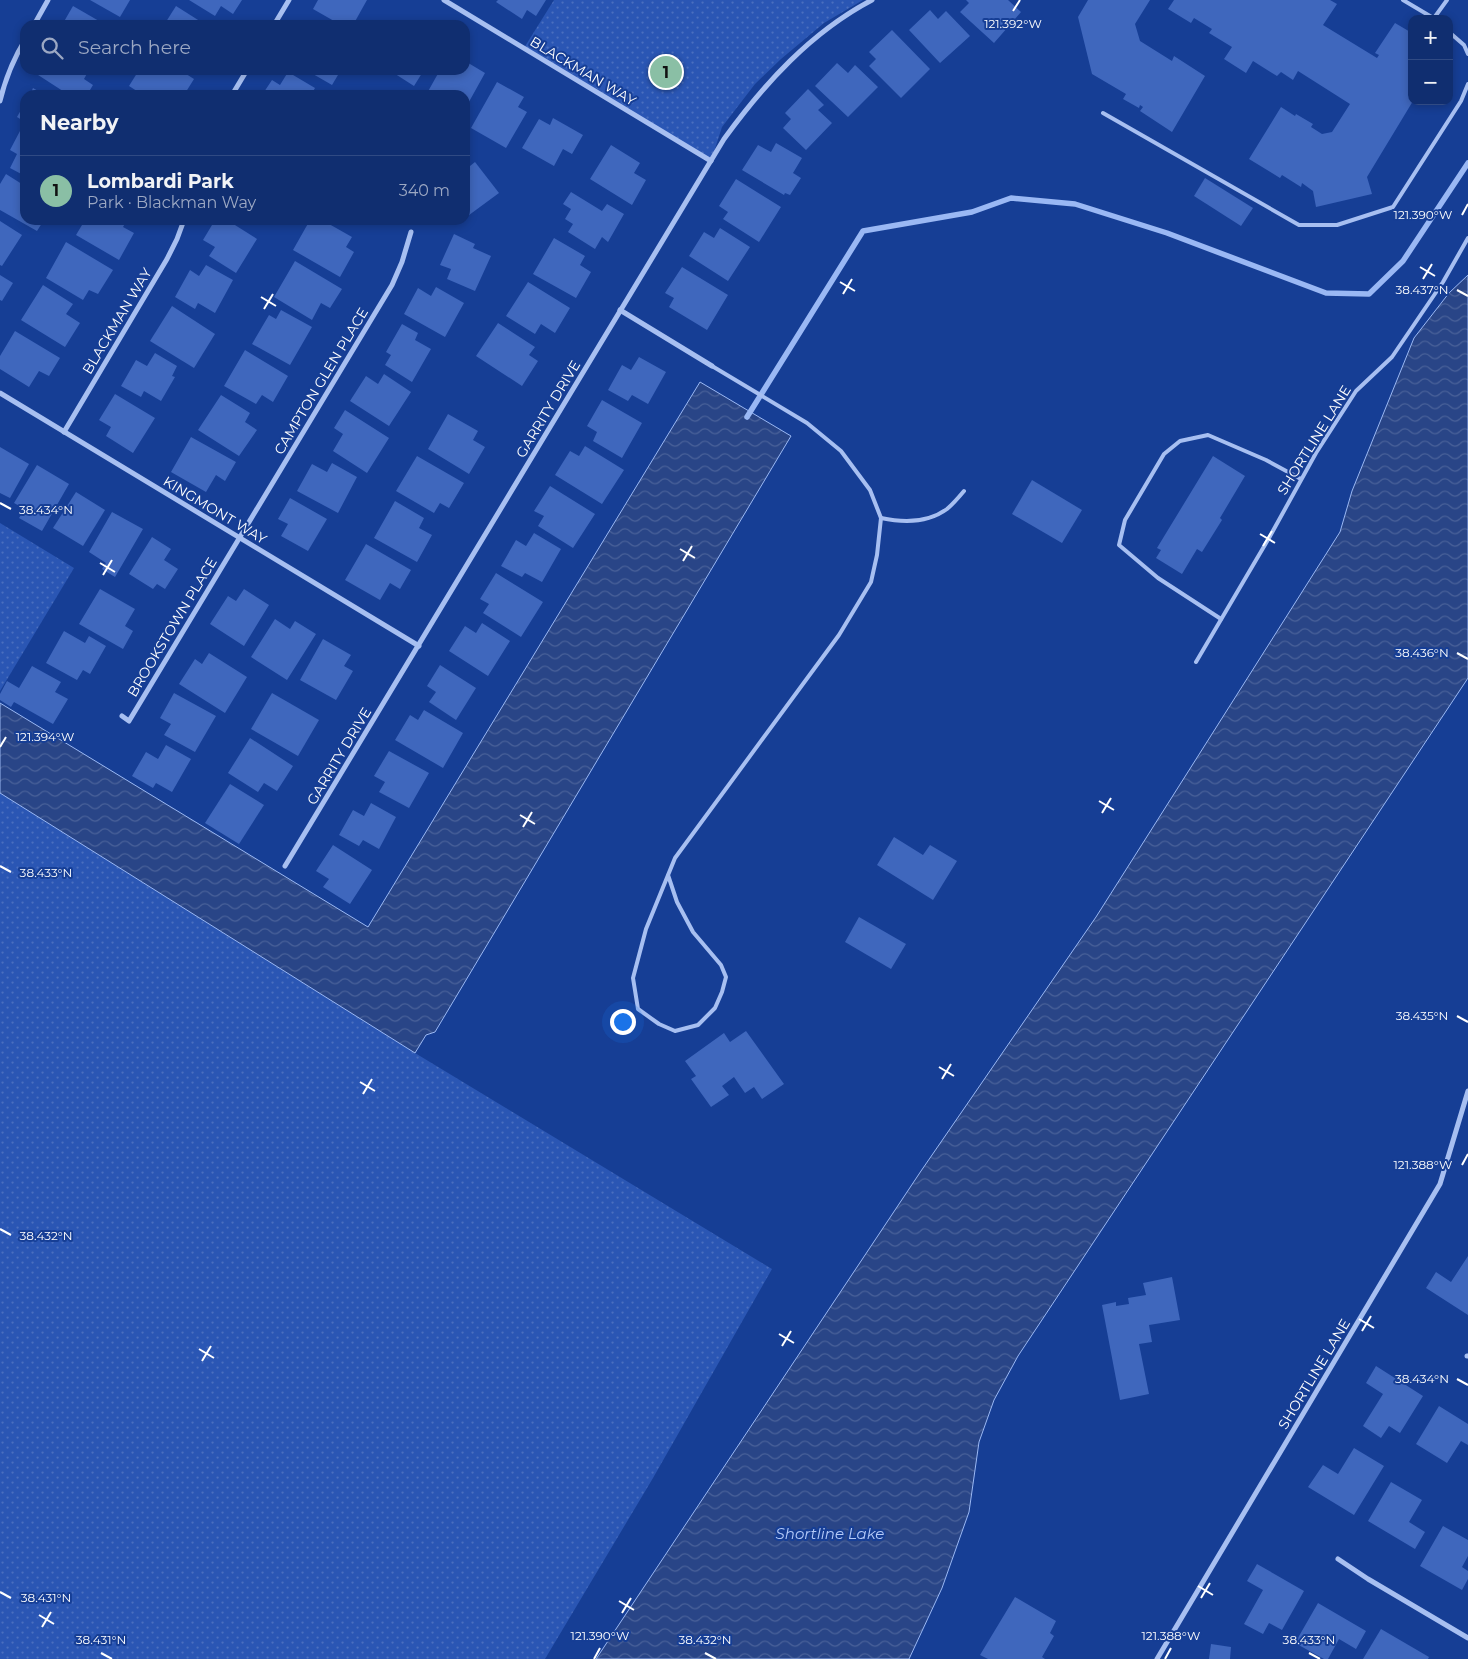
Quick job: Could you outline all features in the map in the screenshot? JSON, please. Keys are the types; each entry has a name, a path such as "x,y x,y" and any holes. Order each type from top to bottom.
{"street":[{"path":"37,20 48,0"},
{"path":"277,20 289,0"},
{"name":"BLACKMAN WAY","path":"444,0 711,161"},
{"name":"GARRITY DRIVE","path":"286,866 620,310 711,161 746,109 775,75 808,44 872,0"},
{"path":"0,101 20,48"},
{"path":"235,90 244,75"},
{"name":"BLACKMAN WAY","path":"64,432 168,259 182,225"},
{"name":"CAMPTON GLEN PLACE","path":"239,538 392,284 402,262 411,232"},
{"path":"620,310 712,366"},
{"name":"KINGMONT WAY","path":"0,393 418,646"},
{"name":"BROOKSTOWN PLACE","path":"122,716 129,721 239,538"},
{"name":"SHORTLINE LANE","path":"1157,1659 1440,1184 1468,1091"},
{"path":"1338,1558 1368,1579 1468,1638"}],"lane":[{"path":"1404,0 1429,15"},
{"path":"1436,15 1447,0"},
{"path":"1453,35 1464,45 1468,54"},
{"path":"1103,112 1299,225 1337,225 1393,207 1461,101 1468,84"},
{"name":"SHORTLINE LANE","path":"1196,662 1240,588 1300,479 1356,391 1392,357 1444,282 1468,238"},
{"path":"668,875 677,902 693,932 721,965 726,977 715,1008 698,1025 675,1031 659,1024 638,1009 633,978 646,930 668,875 675,858 843,628 871,582 877,555 881,518 870,490 841,451 807,423 712,366"},
{"path":"1221,619 1158,578 1119,545 1125,520 1164,454 1180,441 1208,434 1266,460 1300,479"},
{"path":"881,518 900,522 928,518 947,509 964,492"}],"shaded area":[{"path":"554,0 863,0 824,23 781,59 755,84 722,127 711,161 524,48"},
{"path":"0,523 74,568 0,691"},
{"path":"0,793 415,1053 772,1269 653,1478 545,1659 0,1659"}],"water":[{"name":"Shortline Lake","path":"1468,275 1468,678 1018,1356 994,1400 979,1442 969,1512 942,1588 909,1659 596,1659 921,1171 1096,917 1340,532 1352,491 1414,338 1449,293"},
{"path":"700,382 791,436 435,1032 426,1035 415,1053 0,793 0,703 368,927"}],"building":[{"path":"90,0 130,0 120,17"},
{"path":"189,0 242,0 233,14 221,6 215,16"},
{"path":"318,0 367,0 356,20 332,20 313,9"},
{"path":"498,0 546,0 536,16 527,10 522,19 496,2"},
{"path":"966,0 1008,0 1021,12 994,43 960,12 969,3"},
{"path":"1088,0 1150,0 1135,24 1140,41 1172,61 1174,56 1205,76 1172,132 1140,111 1143,107 1140,105 1139,108 1123,99 1126,94 1092,74 1078,17"},
{"path":"1174,0 1330,0 1337,4 1323,25 1377,58 1379,55 1375,53 1395,23 1408,31 1408,105 1411,105 1367,177 1372,194 1316,207 1313,191 1302,183 1301,187 1282,175 1280,178 1249,159 1281,107 1313,124 1311,127 1322,134 1332,132 1350,104 1298,71 1293,80 1281,72 1277,76 1253,61 1246,73 1224,59 1232,47 1209,33 1212,29 1194,18 1191,23 1168,9"},
{"path":"73,6 97,20 65,20"},
{"path":"176,6 198,20 167,20"},
{"path":"930,10 938,19 946,11 970,36 940,63 909,30"},
{"path":"892,30 930,69 901,98 869,66 876,59 869,52"},
{"path":"837,63 848,73 855,65 878,87 848,117 815,86"},
{"path":"470,64 485,73 470,100 470,90 429,90 437,75 470,75"},
{"path":"38,75 86,75 84,79 93,85 90,90 61,90"},
{"path":"136,75 188,75 194,79 187,90 135,90 129,86"},
{"path":"286,75 293,75 315,88 314,90 265,90 272,80 280,85"},
{"path":"315,75 338,75 332,85"},
{"path":"397,75 421,75 414,86"},
{"path":"497,82 524,97 518,107 527,112 506,148 471,128"},
{"path":"808,89 824,105 818,110 832,123 806,150 783,128 791,119 785,113"},
{"path":"553,118 583,135 572,154 563,149 554,166 522,148 539,119 550,125"},
{"path":"20,131 20,173 10,168 17,154 10,150"},
{"path":"776,143 802,158 793,173 801,178 790,195 785,193 784,195 742,170 758,145 771,152"},
{"path":"611,145 640,163 634,173 646,180 632,205 590,179"},
{"path":"475,162 499,193 470,214 470,166"},
{"path":"6,174 20,183 20,221 0,210 0,184"},
{"path":"1205,178 1253,208 1241,226 1194,196"},
{"path":"736,179 781,207 759,242 723,219 728,212 719,206"},
{"path":"571,192 602,211 607,204 624,214 608,242 602,237 595,249 568,232 573,224 565,219 571,209 563,204"},
{"path":"0,221 22,235 2,266 0,265"},
{"path":"26,225 41,225 37,231"},
{"path":"82,225 124,225 123,227 134,233 119,260 76,235"},
{"path":"212,225 235,225 257,239 236,273 209,256 215,247 203,240"},
{"path":"307,225 331,225 352,237 346,247 354,252 340,277 293,250"},
{"path":"720,228 750,247 728,281 689,256 704,232 714,238"},
{"path":"454,234 475,244 473,248 491,256 475,291 447,279 451,269 440,265"},
{"path":"554,238 585,256 580,265 591,272 576,298 533,274"},
{"path":"66,242 113,270 98,294 89,290 83,300 46,278"},
{"path":"295,261 342,289 330,308 321,303 312,320 274,297"},
{"path":"206,265 233,280 215,313 198,303 195,309 175,297 190,270 199,276"},
{"path":"682,267 728,295 707,330 669,307 674,298 665,293"},
{"path":"0,275 13,283 2,301 0,300"},
{"path":"528,282 570,308 555,333 541,324 535,334 506,316"},
{"path":"43,285 73,304 66,314 80,323 65,347 21,320"},
{"path":"436,287 464,303 445,337 404,314 418,288 431,296"},
{"path":"172,306 215,334 194,368 150,341"},
{"path":"281,310 312,327 290,365 252,344 269,315 276,319"},
{"path":"498,323 535,347 529,355 538,361 522,386 476,356"},
{"path":"402,324 418,333 415,340 431,349 412,382 385,365 391,355 386,352"},
{"path":"15,331 60,358 49,376 39,371 29,387 0,369 0,356"},
{"path":"245,350 288,376 273,402 262,395 256,404 224,386"},
{"path":"155,353 177,366 172,376 175,377 161,401 144,391 141,397 121,386 136,360 147,366"},
{"path":"639,357 666,372 648,404 632,395 628,401 608,390 622,365 631,370"},
{"path":"384,374 411,392 389,426 350,401 366,376 378,384"},
{"path":"115,394 155,418 133,453 106,436 111,427 99,420"},
{"path":"221,395 250,413 245,422 257,430 239,456 198,430"},
{"path":"602,400 642,423 622,458 593,441 597,432 587,426"},
{"path":"345,410 389,438 367,473 333,451 343,434 334,428"},
{"path":"448,414 478,431 473,440 485,447 469,474 428,449"},
{"path":"191,437 236,462 225,481 216,475 206,492 171,472"},
{"path":"585,446 624,470 602,504 555,475 570,451 579,456"},
{"path":"0,447 29,464 10,498 0,493"},
{"path":"417,456 464,483 449,508 440,503 434,513 396,491"},
{"path":"1213,456 1245,476 1220,518 1222,520 1202,552 1197,549 1182,574 1156,558 1161,550 1157,548"},
{"path":"332,463 357,477 338,513 297,491 312,464 327,472"},
{"path":"37,465 69,484 42,531 19,518 25,509 14,503"},
{"path":"1032,480 1082,510 1062,543 1012,514"},
{"path":"550,486 595,514 573,548 538,526 544,516 534,511"},
{"path":"76,492 105,510 83,546 53,528"},
{"path":"290,498 327,519 308,551 281,536 288,524 278,519"},
{"path":"395,501 424,518 419,528 432,535 417,562 374,538"},
{"path":"112,512 143,529 115,577 102,569 106,563 89,552"},
{"path":"534,533 561,549 542,582 525,573 522,577 501,566 516,540 526,546"},
{"path":"152,537 171,549 164,560 178,569 165,589 157,584 153,589 129,574"},
{"path":"366,544 411,570 400,589 390,583 380,600 345,580"},
{"path":"496,573 543,602 521,637 483,613 489,604 480,599"},
{"path":"100,589 135,609 125,626 133,631 123,649 79,624"},
{"path":"244,589 269,605 244,646 210,624 228,596 236,601"},
{"path":"275,619 290,629 295,621 316,634 287,680 251,657"},
{"path":"482,623 510,641 488,676 449,651 465,626 476,633"},
{"path":"64,631 85,643 89,636 106,646 90,674 83,670 77,680 46,663"},
{"path":"323,639 351,655 344,666 353,671 336,700 300,680"},
{"path":"209,653 247,677 225,713 179,684 195,659 202,664"},
{"path":"440,665 476,688 456,720 429,702 436,692 427,686"},
{"path":"32,666 61,682 55,692 68,699 53,724 14,702 11,707 0,700 0,694 7,681 19,688"},
{"path":"174,693 216,716 195,752 164,735 171,724 160,718"},
{"path":"272,693 319,720 298,756 251,729"},
{"path":"424,710 463,733 443,768 395,740 410,715 418,720"},
{"path":"250,738 293,766 277,791 264,783 258,792 228,773"},
{"path":"166,745 191,759 172,792 156,783 153,788 132,776 146,752 158,759"},
{"path":"389,751 429,773 409,808 379,792 385,782 374,776"},
{"path":"230,784 264,805 239,844 205,823"},
{"path":"371,803 396,817 379,849 363,840 359,846 339,835 353,810 364,816"},
{"path":"894,837 923,855 930,845 957,861 933,900 877,865"},
{"path":"333,845 372,870 350,904 323,887 329,879 316,871"},
{"path":"859,917 906,944 891,969 845,942"},
{"path":"746,1031 784,1084 762,1099 754,1087 745,1093 734,1077 722,1086 729,1095 711,1107 691,1079 696,1076 685,1061 724,1033 730,1042"},
{"path":"1468,1256 1468,1315 1426,1288 1436,1272 1451,1282"},
{"path":"1172,1277 1180,1320 1149,1325 1152,1342 1139,1344 1149,1394 1120,1400 1102,1305 1116,1302 1116,1306 1129,1304 1128,1298 1146,1295 1143,1283"},
{"path":"1376,1366 1423,1396 1400,1433 1389,1426 1381,1438 1363,1426 1383,1394 1366,1383"},
{"path":"1439,1406 1468,1424 1468,1445 1461,1441 1447,1463 1416,1444"},
{"path":"1354,1448 1384,1466 1354,1515 1308,1487 1323,1465 1338,1474"},
{"path":"1391,1482 1422,1500 1409,1522 1425,1532 1415,1549 1368,1521"},
{"path":"1443,1526 1468,1540 1468,1556 1462,1567 1468,1571 1468,1579 1462,1590 1420,1566"},
{"path":"1257,1564 1304,1591 1282,1630 1269,1623 1263,1634 1244,1624 1263,1590 1247,1581"},
{"path":"1015,1597 1056,1621 1050,1633 1054,1636 1042,1657 1045,1659 988,1659 980,1655"},
{"path":"1318,1603 1366,1631 1356,1649 1339,1639 1328,1659 1324,1659 1295,1643"},
{"path":"1381,1629 1429,1657 1428,1659 1363,1659"},
{"path":"1211,1644 1231,1647 1230,1659 1209,1659"}],"waterway":[{"path":"747,417 863,231 972,212 1011,198 1075,204 1167,233 1326,293 1369,294 1403,261 1468,163"}],"place":[{"name":"Lombardi Park","path":"666,72"}]}
